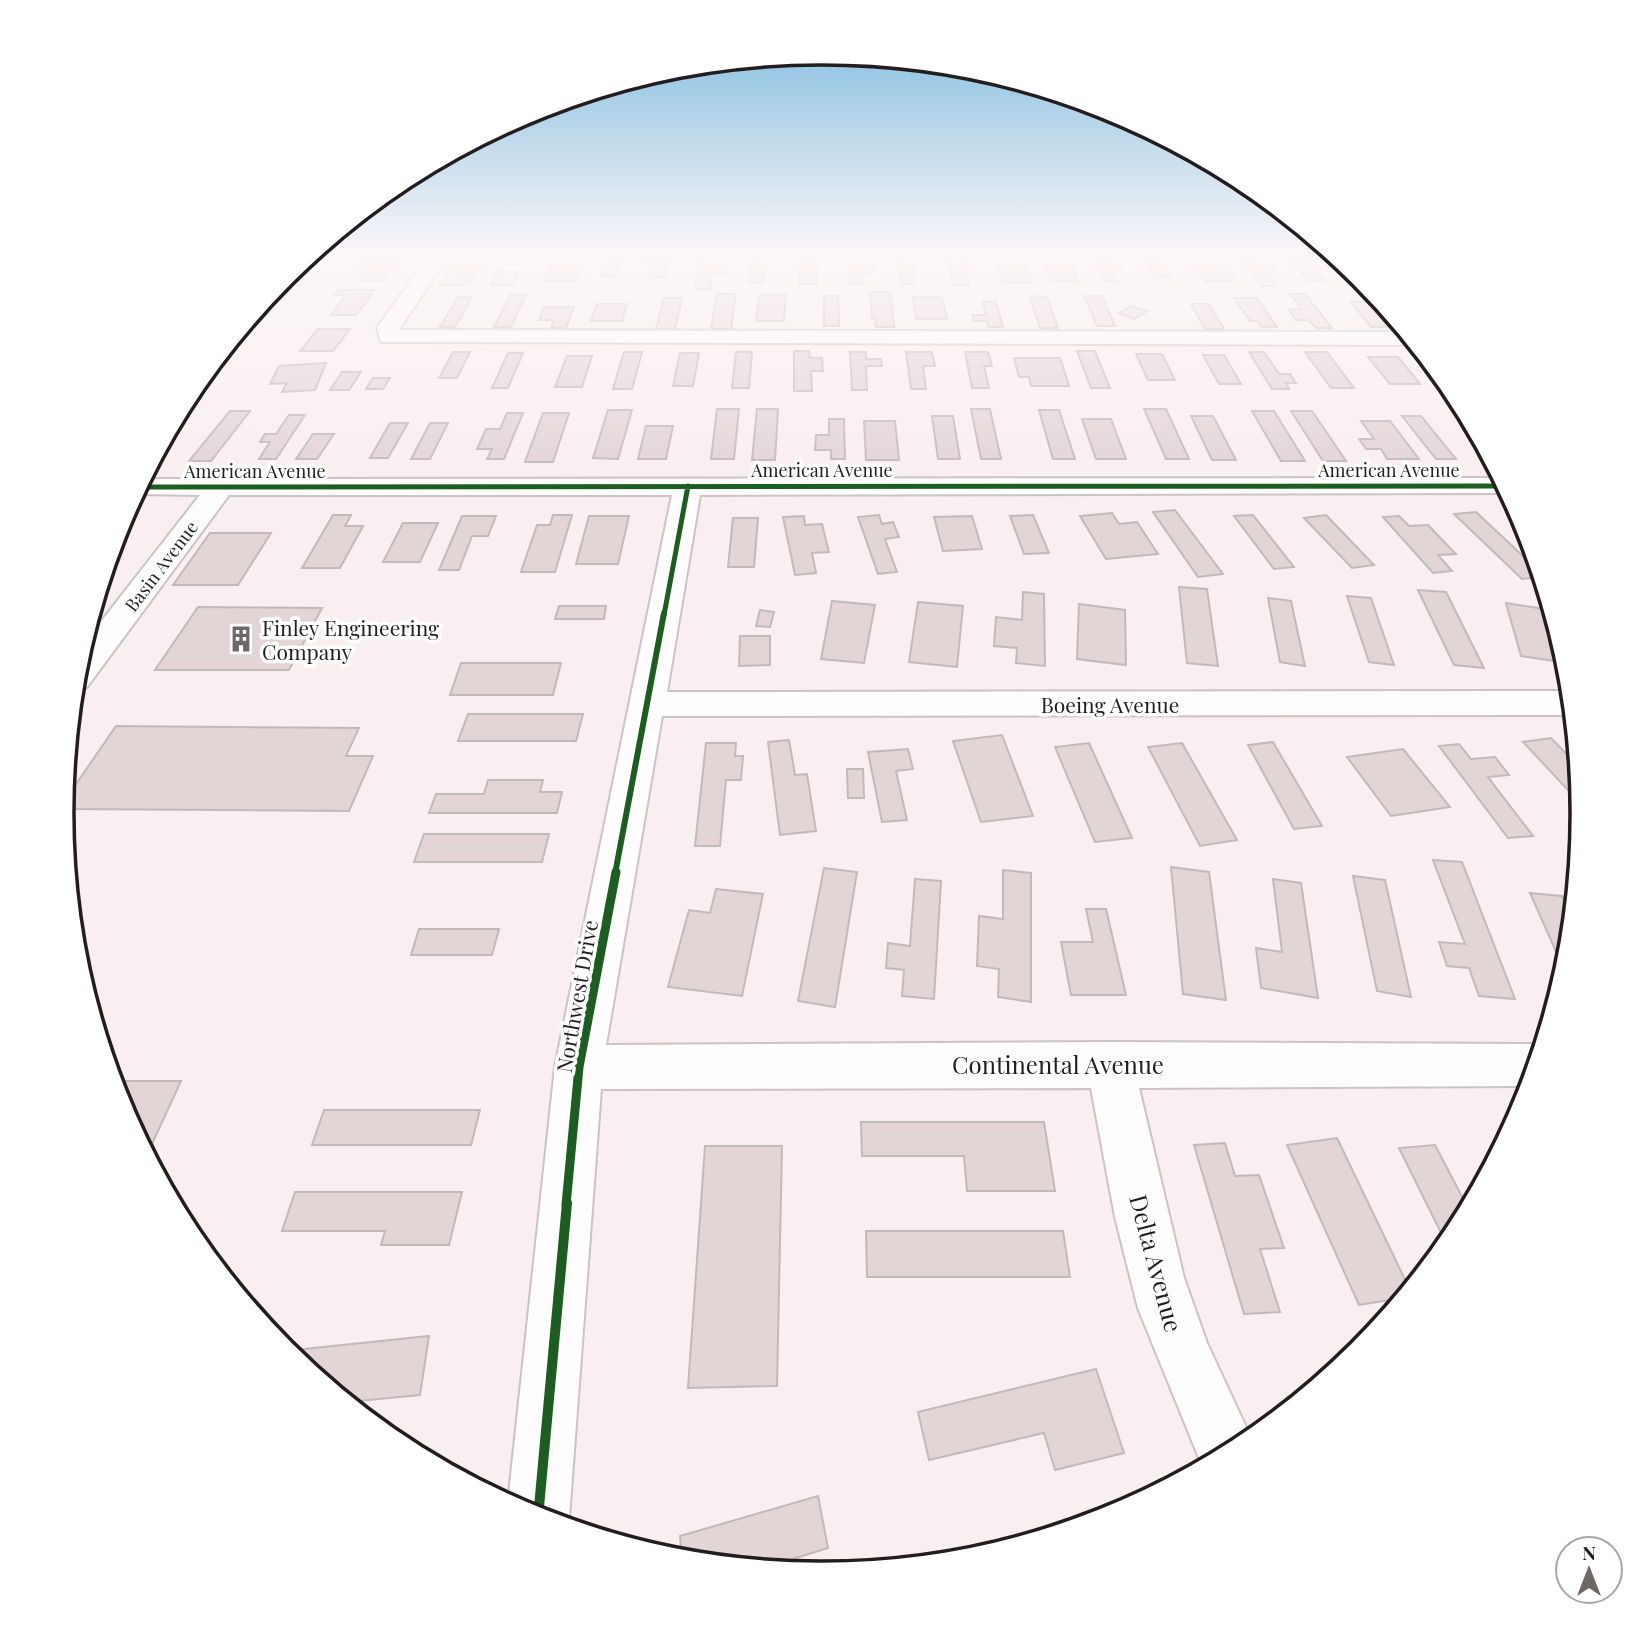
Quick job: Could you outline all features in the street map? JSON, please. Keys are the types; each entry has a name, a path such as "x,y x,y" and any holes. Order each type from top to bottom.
{"street":[{"path":"388,328 389,337 1401,339"},
{"name":"Northwest Drive","path":"539,1505 579,1067 688,486"},
{"name":"American Avenue","path":"149,487 1496,486"},
{"name":"Basin Avenue","path":"91,658 221,487"},
{"name":"Boeing Avenue","path":"648,704 1562,703"},
{"name":"Delta Avenue","path":"1110,1064 1147,1238 1166,1306 1192,1378 1223,1444"},
{"name":"Continental Avenue","path":"579,1067 1527,1064"}],"building":[{"path":"318,329 350,329 333,351 300,351"},
{"path":"794,351 809,351 810,358 822,358 823,371 811,371 812,391 794,391"},
{"path":"1077,351 1095,351 1110,388 1091,388"},
{"path":"453,352 470,352 457,378 439,378"},
{"path":"624,352 642,352 632,389 613,389"},
{"path":"736,352 752,352 749,388 732,388"},
{"path":"850,352 866,352 866,359 881,359 882,366 866,366 867,390 852,390"},
{"path":"906,352 932,352 935,366 923,366 926,389 911,389"},
{"path":"965,352 988,352 992,366 984,366 989,388 972,388"},
{"path":"1249,352 1264,352 1279,374 1290,374 1296,383 1286,383 1289,389 1272,389"},
{"path":"1305,352 1327,352 1354,388 1331,388"},
{"path":"508,353 523,353 508,388 492,388"},
{"path":"680,353 699,353 693,386 673,386"},
{"path":"1136,354 1162,354 1175,380 1148,380"},
{"path":"1203,355 1224,355 1241,384 1219,384"},
{"path":"567,356 592,356 582,387 555,387"},
{"path":"1368,357 1398,357 1420,384 1390,384"},
{"path":"1014,358 1060,358 1069,386 1031,386 1029,377 1019,377"},
{"path":"326,363 315,390 282,392 287,383 270,384 279,366"},
{"path":"342,372 361,372 349,390 330,390"},
{"path":"373,378 390,378 383,389 366,389"},
{"path":"717,409 739,409 734,459 711,459"},
{"path":"757,409 778,409 775,460 752,460"},
{"path":"971,409 990,409 1001,459 981,459"},
{"path":"1144,409 1166,409 1189,459 1166,459"},
{"path":"608,410 632,410 618,459 593,458"},
{"path":"1039,410 1059,410 1075,459 1053,459"},
{"path":"230,411 250,411 211,461 189,461"},
{"path":"1252,411 1274,411 1305,461 1281,461"},
{"path":"1291,411 1312,411 1346,461 1323,461"},
{"path":"507,413 523,413 504,459 487,459 492,449 477,449 486,429 500,429"},
{"path":"543,413 569,413 553,462 525,462"},
{"path":"289,415 305,415 276,459 259,459 270,442 260,442 265,434 276,434"},
{"path":"932,416 953,416 960,459 938,459"},
{"path":"1191,416 1213,416 1236,460 1212,460"},
{"path":"1402,416 1421,416 1456,459 1436,459"},
{"path":"829,419 844,419 845,459 831,459 831,450 815,450 816,435 829,435"},
{"path":"1082,419 1111,419 1126,459 1096,459"},
{"path":"864,421 895,421 899,460 866,460"},
{"path":"1361,421 1390,421 1419,459 1387,459 1381,449 1366,449 1359,439 1374,439"},
{"path":"390,423 408,423 388,458 370,458"},
{"path":"430,423 448,423 430,459 411,459"},
{"path":"646,426 673,426 666,459 638,459"},
{"path":"313,434 334,434 317,459 296,459"},
{"path":"1175,510 1223,574 1198,577 1153,512"},
{"path":"1476,512 1526,559 1533,578 1522,579 1454,514"},
{"path":"1112,513 1119,524 1137,522 1158,554 1106,559 1080,516"},
{"path":"333,515 351,515 345,526 363,526 340,568 302,568"},
{"path":"553,515 572,515 555,572 521,572 537,525 550,525"},
{"path":"879,515 882,524 893,522 899,537 885,539 897,572 878,574 858,517"},
{"path":"1033,515 1049,553 1024,554 1010,516"},
{"path":"1253,515 1294,567 1274,569 1234,516"},
{"path":"1326,515 1374,565 1352,568 1304,518"},
{"path":"462,516 496,516 488,536 472,536 459,570 439,570"},
{"path":"589,516 629,516 618,564 576,564"},
{"path":"804,516 805,525 822,524 829,552 812,553 816,573 795,575 783,517"},
{"path":"972,516 982,549 943,551 934,517"},
{"path":"1399,516 1409,526 1428,525 1456,554 1438,555 1452,571 1433,573 1383,517"},
{"path":"733,518 758,518 754,567 728,567"},
{"path":"403,523 438,523 420,562 383,562"},
{"path":"210,533 271,533 238,585 173,585"},
{"path":"1179,587 1207,589 1218,666 1187,663"},
{"path":"1418,590 1446,592 1484,668 1454,665"},
{"path":"1023,592 1044,594 1045,666 1016,663 1017,648 994,646 996,617 1022,620"},
{"path":"1347,596 1371,598 1394,665 1369,662"},
{"path":"1268,598 1291,601 1305,666 1280,662"},
{"path":"832,601 875,605 864,663 821,659"},
{"path":"918,602 963,606 957,667 909,662"},
{"path":"1506,603 1542,609 1555,661 1521,656"},
{"path":"1079,604 1125,610 1126,665 1077,659"},
{"path":"559,606 606,606 604,619 555,619"},
{"name":"Finley Engineering Company","path":"198,607 322,608 289,670 155,670"},
{"path":"760,610 774,612 770,627 756,626"},
{"path":"740,636 770,636 770,665 739,666"},
{"path":"461,663 561,663 553,695 450,695"},
{"path":"468,714 583,714 576,741 458,741"},
{"path":"116,726 359,728 346,756 373,756 349,811 74,809 75,785"},
{"path":"1002,735 1033,816 981,822 953,741"},
{"path":"1551,738 1568,756 1570,792 1523,742"},
{"path":"789,740 795,775 807,774 816,831 780,835 768,742"},
{"path":"1273,742 1322,826 1294,829 1248,745"},
{"path":"706,743 736,743 735,756 743,756 741,780 726,780 720,846 695,846"},
{"path":"1089,743 1132,838 1095,842 1055,747"},
{"path":"1182,743 1237,840 1200,846 1148,747"},
{"path":"1459,744 1471,759 1495,757 1509,775 1488,777 1533,836 1508,838 1439,746"},
{"path":"908,749 913,769 896,771 907,820 882,822 868,752"},
{"path":"1403,749 1450,807 1391,816 1347,757"},
{"path":"847,769 863,769 864,798 848,798"},
{"path":"488,780 543,780 540,792 562,792 557,813 429,813 436,794 484,794"},
{"path":"424,834 549,834 542,862 414,862"},
{"path":"1433,860 1462,862 1515,999 1479,996 1469,968 1447,966 1439,942 1465,944"},
{"path":"1171,867 1209,872 1226,1000 1183,994"},
{"path":"824,868 857,872 835,1007 798,1001"},
{"path":"1003,870 1031,873 1031,1002 998,997 999,969 977,966 979,916 1003,919"},
{"path":"1353,876 1385,880 1411,997 1377,991"},
{"path":"915,879 941,881 934,999 902,996 904,970 886,968 888,943 910,946"},
{"path":"1273,879 1301,883 1318,998 1261,988 1256,948 1282,952"},
{"path":"716,889 763,894 742,996 668,987 689,910 710,913"},
{"path":"1530,893 1562,896 1565,902 1557,954"},
{"path":"1086,909 1106,909 1126,995 1071,995 1061,942 1093,942"},
{"path":"419,929 499,929 492,955 411,955"},
{"path":"124,1081 181,1081 152,1145"},
{"path":"324,1110 480,1110 471,1145 312,1145"},
{"path":"861,1122 1044,1122 1055,1191 967,1191 964,1156 862,1156"},
{"path":"1337,1138 1406,1281 1390,1300 1359,1305 1287,1145"},
{"path":"1225,1143 1235,1176 1259,1175 1284,1248 1260,1249 1280,1312 1244,1314 1194,1145"},
{"path":"1435,1145 1463,1199 1441,1234 1399,1148"},
{"path":"705,1146 782,1146 777,1386 688,1388"},
{"path":"295,1192 462,1192 449,1245 381,1245 385,1231 282,1231"},
{"path":"866,1231 1063,1231 1070,1277 867,1277"},
{"path":"429,1336 420,1395 360,1401 301,1349"},
{"path":"1096,1369 1124,1453 1055,1470 1044,1433 929,1460 918,1412"},
{"path":"818,1496 828,1548 789,1560 774,1560 681,1548 680,1536"}],"cycle path":[{"path":"539,1505 579,1067 688,486"},
{"path":"149,487 1496,486"}],"place":[{"name":"Finley Engineering Company","path":"241,639"}]}
